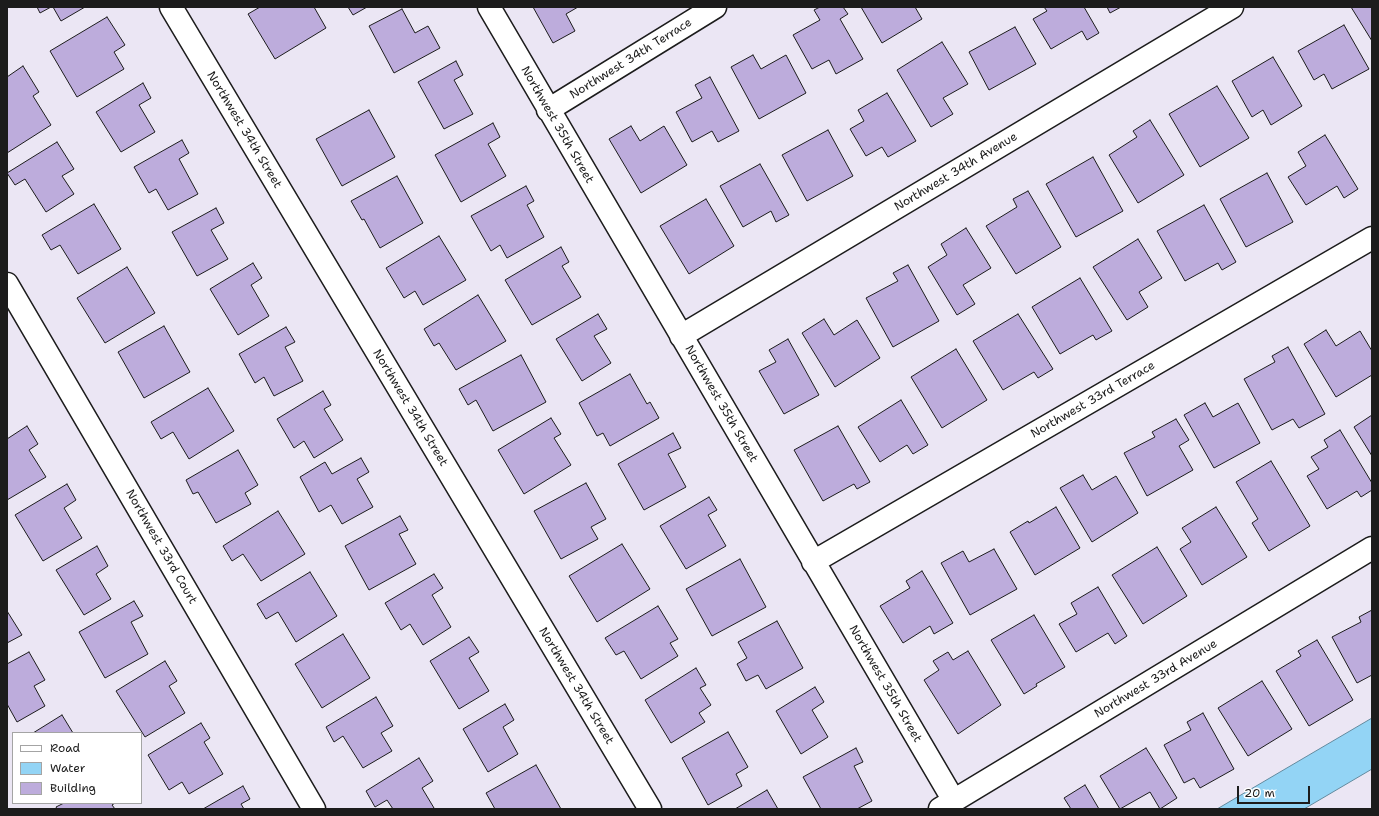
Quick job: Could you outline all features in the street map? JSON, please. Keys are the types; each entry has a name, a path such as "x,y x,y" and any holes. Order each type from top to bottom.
{"street":[{"name":"Northwest 34th Street","path":"171,7 650,809"},
{"name":"Northwest 35th Street","path":"489,7 813,562 947,805"},
{"name":"Northwest 34th Terrace","path":"548,110 715,7"},
{"name":"Northwest 34th Avenue","path":"681,336 1232,7"},
{"name":"Northwest 33rd Terrace","path":"813,562 1372,238"},
{"name":"Northwest 33rd Court","path":"7,284 314,809"},
{"name":"Northwest 33rd Avenue","path":"947,805 1372,548"}],"water":[{"path":"1372,718 1372,769 1304,809 1217,809"}],"building":[{"path":"37,7 51,7 40,13"},
{"path":"53,7 85,7 61,21"},
{"path":"260,7 314,7 326,28 275,59 248,14"},
{"path":"348,7 367,7 353,15"},
{"path":"533,7 578,7 566,14 575,31 553,43"},
{"path":"820,7 843,7 848,14 840,19 863,59 836,74 829,60 812,69 793,35 820,20 814,10"},
{"path":"861,7 915,7 922,19 882,43"},
{"path":"1044,7 1084,7 1099,33 1087,40 1082,31 1051,49 1033,19 1047,11"},
{"path":"1107,7 1121,7 1110,13"},
{"path":"1351,7 1372,7 1372,41"},
{"path":"402,9 415,33 428,26 440,48 394,73 369,26"},
{"path":"107,17 125,45 114,52 124,69 77,97 50,51"},
{"path":"1344,25 1369,69 1332,89 1324,74 1314,80 1298,51"},
{"path":"1015,27 1036,64 989,90 969,52"},
{"path":"942,42 968,84 943,98 953,114 931,127 897,70"},
{"path":"753,55 761,69 786,55 806,93 759,119 731,67"},
{"path":"1273,57 1302,106 1271,125 1263,110 1252,117 1232,81"},
{"path":"456,61 463,75 454,80 473,114 444,129 418,82"},
{"path":"23,66 39,92 33,96 51,125 7,153 7,77"},
{"path":"710,77 739,131 718,142 712,131 692,142 676,112 702,98 695,85"},
{"path":"143,83 151,98 139,105 155,132 121,152 96,112"},
{"path":"1217,86 1249,138 1200,167 1169,114"},
{"path":"887,93 916,141 888,157 882,147 866,156 850,129 864,121 858,110"},
{"path":"369,110 395,157 342,186 316,139"},
{"path":"1150,120 1184,175 1138,203 1109,155 1137,137 1133,131"},
{"path":"493,123 500,137 488,144 506,176 461,202 435,155"},
{"path":"631,126 640,141 664,126 687,165 641,193 609,139"},
{"path":"828,130 853,176 807,201 782,155"},
{"path":"1325,135 1358,189 1344,198 1337,186 1306,205 1288,177 1306,166 1298,152"},
{"path":"182,140 189,153 179,159 198,194 168,210 156,189 149,193 134,167"},
{"path":"57,142 74,169 62,176 74,194 46,212 25,179 15,185 7,173"},
{"path":"1093,157 1123,211 1076,237 1046,184"},
{"path":"760,164 789,215 776,222 771,211 743,227 720,186"},
{"path":"1267,173 1293,222 1246,247 1220,199"},
{"path":"397,176 423,223 380,248 364,219 362,220 351,201"},
{"path":"526,186 534,201 527,205 544,237 507,258 500,245 491,251 471,216"},
{"path":"1028,191 1061,247 1016,274 986,226 1017,207 1013,199"},
{"path":"706,199 734,246 689,274 660,226"},
{"path":"94,204 121,249 78,274 60,245 51,250 42,235"},
{"path":"1204,205 1236,262 1222,270 1218,263 1185,281 1157,231"},
{"path":"216,208 224,223 211,230 228,259 197,276 172,232"},
{"path":"966,228 991,268 963,285 975,304 957,315 928,267 947,255 941,244"},
{"path":"439,236 466,280 423,305 415,291 404,298 386,268"},
{"path":"1138,239 1162,278 1139,292 1148,307 1127,320 1093,267"},
{"path":"561,247 569,262 562,266 581,297 532,325 505,280"},
{"path":"253,263 262,278 251,285 269,316 238,335 210,289"},
{"path":"908,265 939,321 893,347 866,298 898,281 893,273"},
{"path":"127,267 155,313 105,343 77,298"},
{"path":"1080,278 1112,331 1096,340 1093,335 1060,354 1032,307"},
{"path":"478,295 506,341 456,370 439,343 434,346 424,329"},
{"path":"598,314 607,329 594,336 611,363 582,381 556,339"},
{"path":"1018,314 1053,369 1038,378 1034,372 1003,390 973,341"},
{"path":"824,319 834,335 857,320 880,358 835,387 802,333"},
{"path":"164,326 190,372 144,398 118,352"},
{"path":"286,327 295,342 285,347 303,381 274,396 264,377 255,383 239,354"},
{"path":"1326,330 1336,346 1360,331 1372,351 1372,375 1336,397 1304,344"},
{"path":"788,339 819,395 784,414 759,371 776,362 769,350"},
{"path":"1288,347 1325,414 1299,428 1293,419 1272,430 1244,379 1275,362 1272,356"},
{"path":"956,349 987,400 942,428 911,377"},
{"path":"521,355 546,402 493,431 476,400 468,405 459,389"},
{"path":"630,374 647,404 650,402 659,418 610,446 603,433 597,436 579,403"},
{"path":"208,388 234,431 189,459 173,432 161,439 151,422"},
{"path":"323,391 331,405 324,409 343,440 314,458 304,441 294,448 277,419"},
{"path":"901,400 928,445 913,454 907,445 880,462 858,427"},
{"path":"1205,403 1213,417 1238,403 1260,443 1214,468 1184,415"},
{"path":"1372,415 1372,456 1354,427"},
{"path":"551,418 561,434 554,438 571,465 524,494 498,450"},
{"path":"1176,419 1189,440 1179,446 1193,470 1147,496 1124,453 1155,437 1152,432"},
{"path":"27,426 38,444 29,450 46,477 7,500 7,439"},
{"path":"838,426 870,482 857,489 854,484 823,501 794,450"},
{"path":"1340,430 1372,483 1372,490 1361,497 1357,491 1327,509 1307,476 1319,469 1311,457 1328,447 1324,440"},
{"path":"673,433 681,448 668,454 686,487 644,510 618,464"},
{"path":"238,450 258,485 245,493 251,504 216,523 198,492 193,494 186,480"},
{"path":"361,458 369,472 357,479 373,507 342,524 331,505 319,512 300,477 325,462 332,474"},
{"path":"1271,461 1310,526 1269,551 1252,523 1258,519 1236,482"},
{"path":"1083,475 1092,490 1116,476 1138,513 1092,542 1060,488"},
{"path":"586,483 606,519 591,527 598,539 561,559 534,511"},
{"path":"67,484 76,500 64,508 82,538 43,561 15,515"},
{"path":"709,497 717,510 708,515 726,546 686,569 660,526"},
{"path":"1056,507 1080,548 1035,575 1010,532"},
{"path":"1216,507 1247,557 1202,585 1180,549 1191,542 1182,528"},
{"path":"278,511 305,554 261,581 243,554 232,561 223,546"},
{"path":"400,516 408,530 399,534 416,564 369,590 345,546"},
{"path":"622,544 650,589 597,622 569,576"},
{"path":"97,546 108,566 96,574 111,599 84,615 56,570"},
{"path":"1157,547 1187,596 1143,624 1112,575"},
{"path":"994,549 1017,589 970,615 941,563 963,551 969,562"},
{"path":"740,559 766,607 712,636 686,589"},
{"path":"922,571 953,623 934,634 930,626 903,643 880,606 910,588 906,581"},
{"path":"310,572 337,616 296,642 278,612 266,619 257,604"},
{"path":"434,574 443,588 432,595 451,627 423,645 410,624 401,630 385,603"},
{"path":"1098,587 1127,636 1115,644 1108,633 1076,652 1059,624 1077,614 1071,603"},
{"path":"134,601 143,616 131,622 148,654 105,678 79,632"},
{"path":"658,606 678,639 670,643 678,656 641,679 624,651 616,655 605,638"},
{"path":"1372,610 1372,675 1357,683 1332,637 1361,622 1359,617"},
{"path":"7,611 22,635 7,643"},
{"path":"1034,615 1065,667 1036,684 1037,686 1024,694 991,640"},
{"path":"777,621 803,668 766,689 758,675 746,681 737,664 747,658 738,642"},
{"path":"343,634 370,678 322,708 295,664"},
{"path":"469,637 479,652 469,658 489,691 459,709 430,661"},
{"path":"1317,640 1353,700 1309,726 1276,671 1301,656 1298,651"},
{"path":"968,651 1001,705 958,734 924,680 939,670 933,661 948,652 953,660"},
{"path":"29,652 45,680 34,686 45,706 17,722 7,704 7,664"},
{"path":"165,661 177,681 169,686 185,713 145,737 116,691"},
{"path":"696,668 706,685 700,688 711,705 699,713 705,722 671,743 645,700"},
{"path":"1262,681 1292,729 1248,756 1218,708"},
{"path":"815,687 824,702 812,710 828,737 801,754 776,711"},
{"path":"376,697 393,726 381,733 392,751 363,768 343,736 334,742 326,727"},
{"path":"505,704 514,720 503,727 518,754 488,772 463,729"},
{"path":"1203,713 1234,769 1200,788 1194,778 1184,783 1164,745 1191,730 1187,722"},
{"path":"62,715 72,732 35,732"},
{"path":"201,723 210,738 204,742 223,774 189,794 182,782 169,790 148,755"},
{"path":"728,732 748,767 736,774 742,786 708,805 682,758"},
{"path":"856,748 863,762 854,766 872,801 857,809 821,809 803,777"},
{"path":"1146,748 1177,798 1160,809 1150,792 1120,809 1100,776"},
{"path":"419,758 433,781 422,788 434,808 393,809 387,800 375,807 366,791"},
{"path":"536,765 561,809 495,809 486,793"},
{"path":"1085,785 1099,809 1071,809 1064,798"},
{"path":"243,786 250,799 241,804 244,809 203,809"},
{"path":"767,790 778,809 735,809"},
{"path":"62,804 114,804 112,805 115,809 57,809 56,807"}]}
